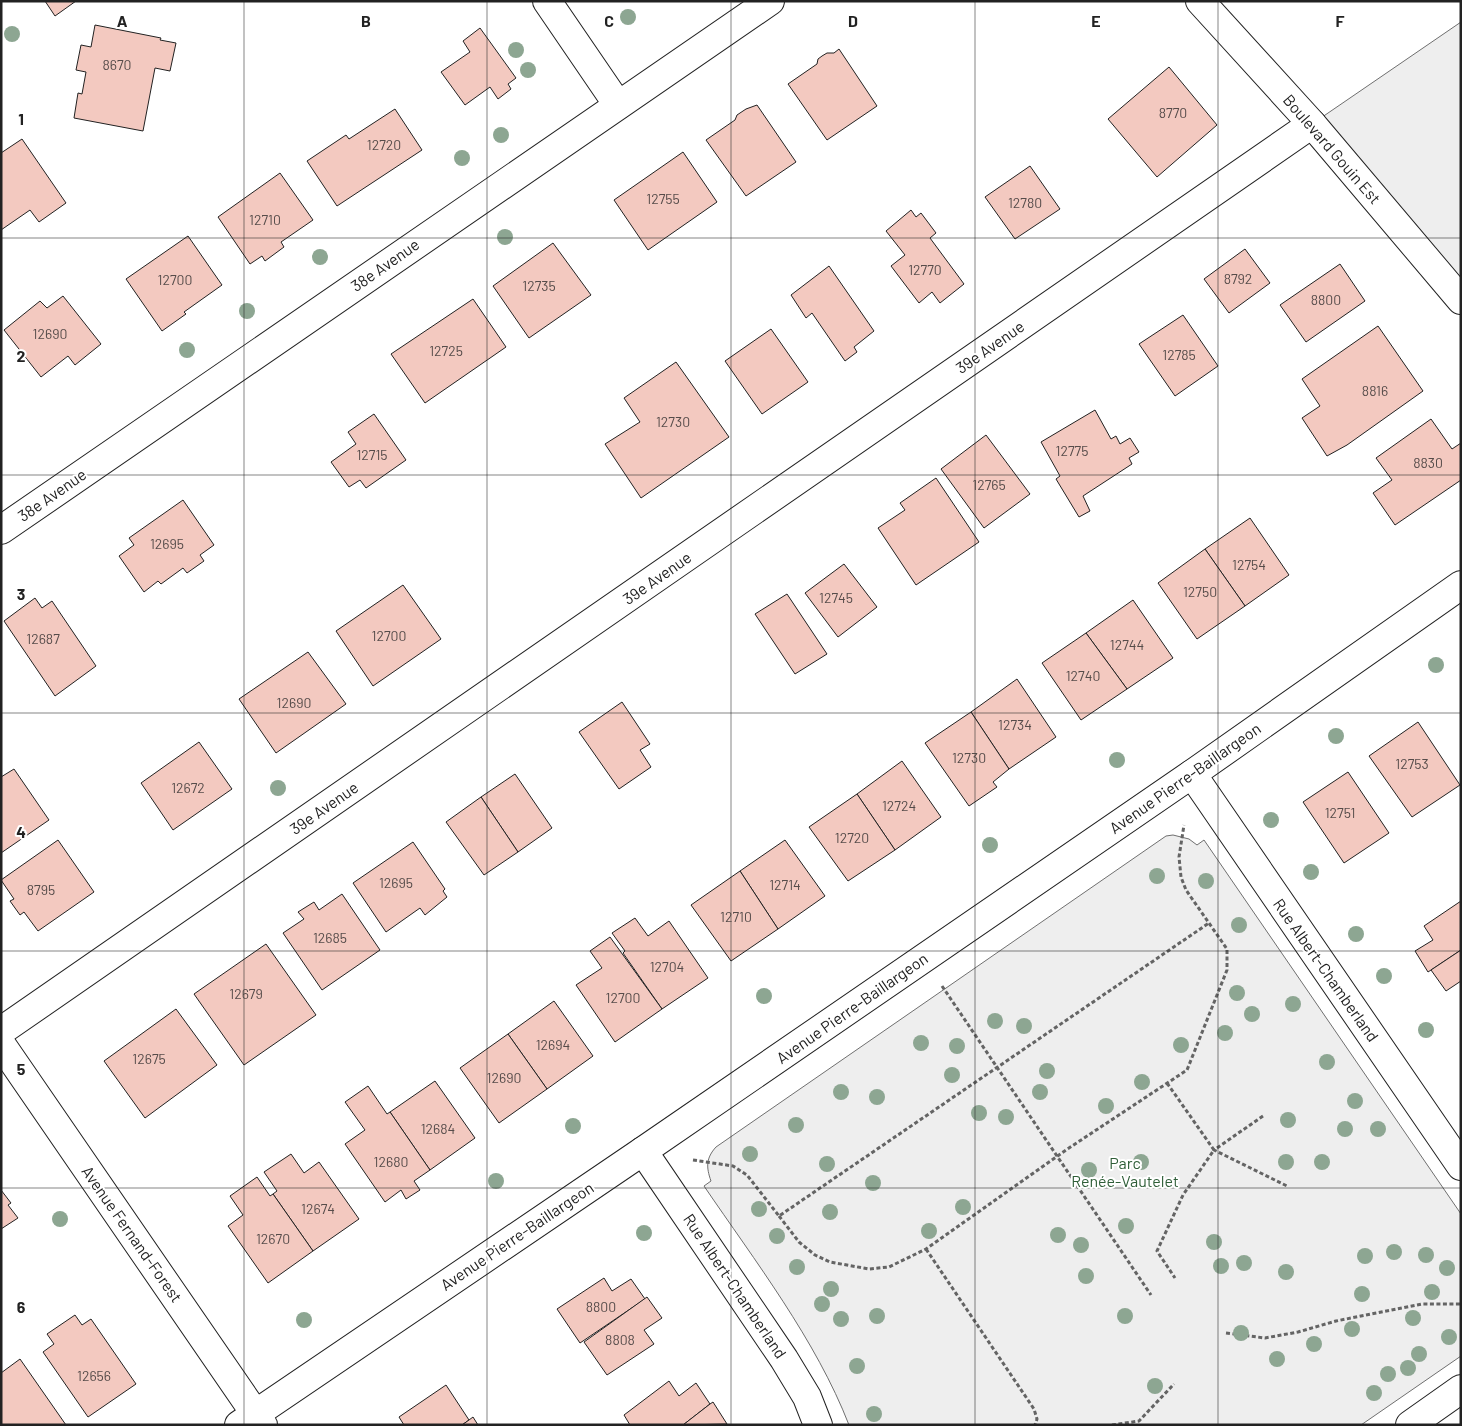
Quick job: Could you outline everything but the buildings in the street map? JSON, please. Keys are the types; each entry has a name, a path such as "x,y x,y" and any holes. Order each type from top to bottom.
{"street":[{"path":"547,1 618,105"},
{"name":"38e Avenue","path":"1,530 770,1"},
{"name":"Boulevard Gouin Est","path":"1200,1 1312,124 1461,300"},
{"name":"39e Avenue","path":"1,1031 1312,124"},
{"name":"Avenue Pierre-Baillargeon","path":"252,1421 1192,774 1461,585"},
{"name":"Rue Albert-Chamberland","path":"1192,774 1461,1166"},
{"name":"Avenue Fernand-Forest","path":"1,1044 252,1421"},
{"name":"Rue Albert-Chamberland","path":"643,1151 784,1359 807,1397 818,1425"},
{"path":"1410,1425 1461,1389"}],"path":[{"path":"643,1151 733,1166 748,1174 799,1242 815,1255 830,1262 869,1269 889,1267 926,1249 1187,1070 1227,970 1227,949 1186,890 1181,877 1180,857 1192,774"},
{"path":"780,1216 1209,922"},
{"path":"923,959 1151,1295"},
{"path":"1167,1083 1214,1150 1287,1186"},
{"path":"1175,1278 1157,1251 1183,1195 1214,1150 1263,1116"},
{"path":"926,1249 1034,1409 1037,1419 1035,1425"},
{"path":"1226,1333 1265,1338 1298,1332 1336,1321 1422,1304 1461,1304"},
{"path":"1112,1425 1139,1421 1174,1384"}],"green space":[{"path":"1461,22 1461,300 1312,124"},
{"name":"Parc Renée-Vautelet","path":"1173,835 1189,839 1197,845 1204,840 1461,1214 1461,1356 1361,1425 849,1425 820,1362 802,1332 764,1272 704,1186 711,1181 708,1171 710,1155 716,1147 1166,836"}]}
